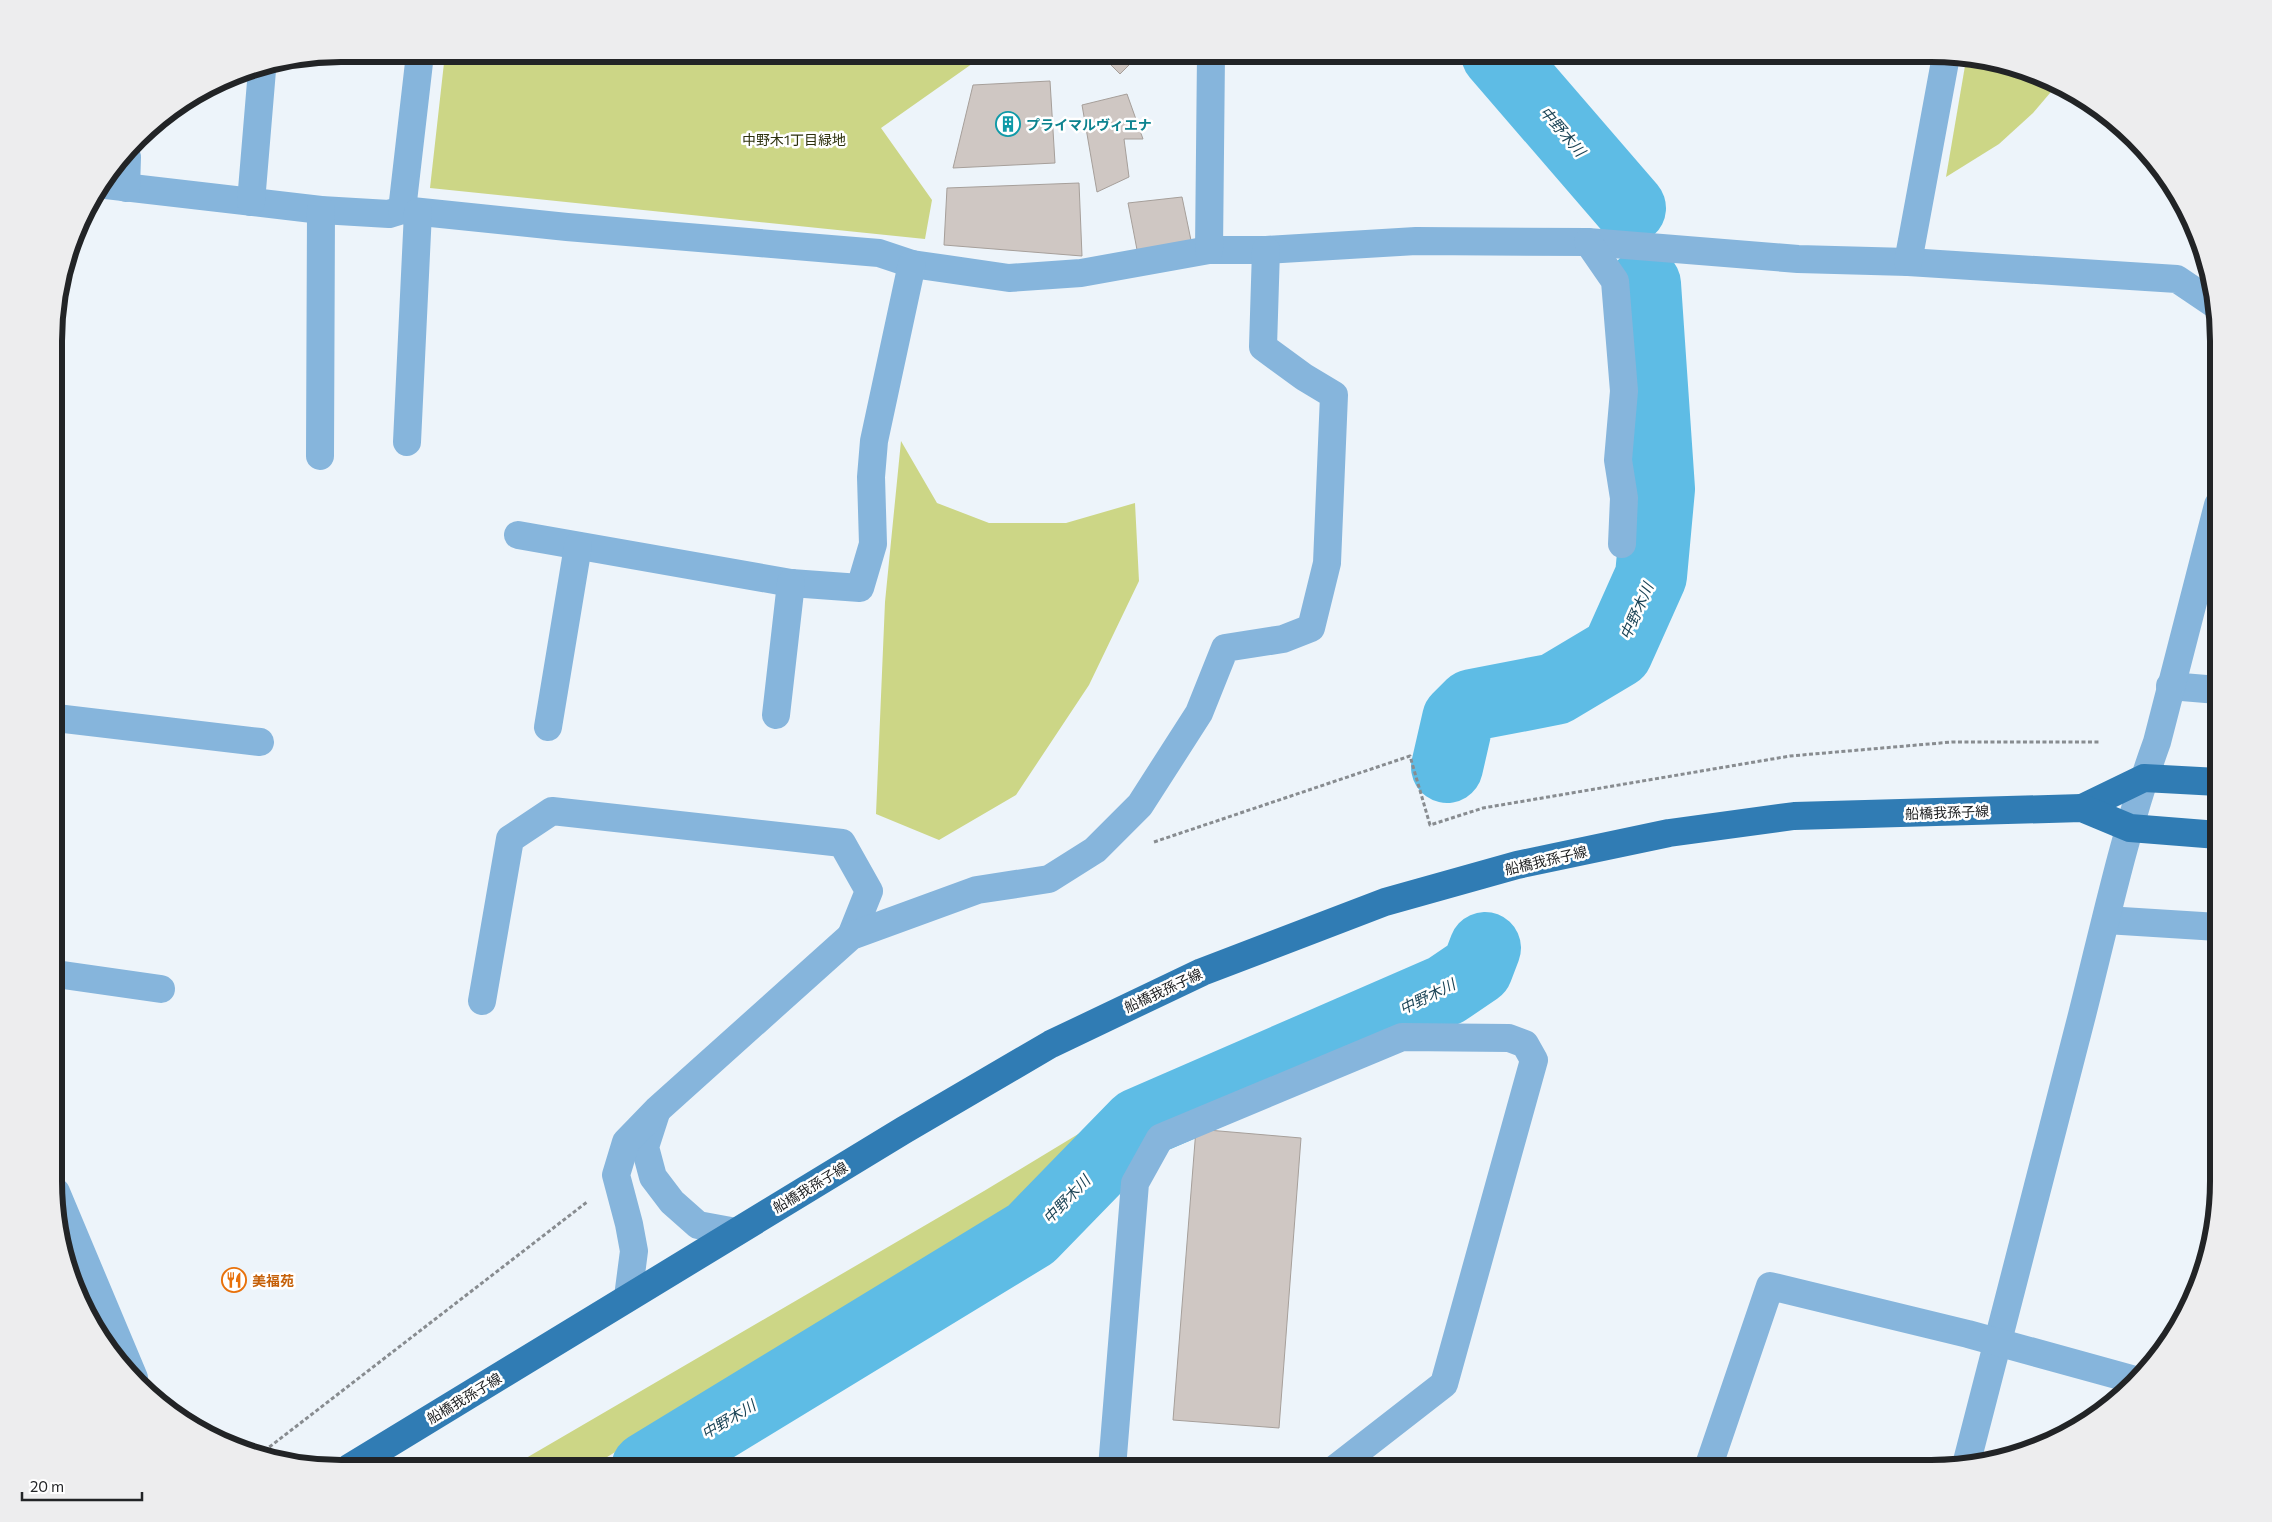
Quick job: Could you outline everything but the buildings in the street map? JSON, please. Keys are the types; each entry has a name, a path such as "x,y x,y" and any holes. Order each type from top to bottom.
{"main road":[{"name":"船橋我孫子線","path":"362,1460 904,1130 1051,1044 1202,972 1385,902 1518,865 1669,833 1784,818 2082,808 2144,778 2210,782"},
{"name":"船橋我孫子線","path":"2082,808 2130,828 2210,834"}],"street":[{"path":"407,442 410,211 419,62"},
{"path":"1210,250 1211,62"},
{"path":"1908,262 1945,63"},
{"path":"251,202 262,74"},
{"path":"122,169 116,186 321,210 389,214 410,211 577,228 879,253 912,264 1010,278 1081,273 1210,250 1266,250 1416,241 1588,242 1798,259 1908,262 2177,279 2206,299"},
{"path":"320,456 321,210"},
{"path":"1588,242 1615,281 1624,391 1618,460 1624,498 1622,544"},
{"path":"628,1297 634,1251 616,1175 626,1142 657,1110 851,936 977,890 1049,879 1094,850 1140,805 1199,713 1225,648 1283,639 1311,628 1327,563 1334,395 1304,377 1263,347 1266,250"},
{"path":"518,535 791,583 860,588 873,544 870,477 874,441 912,264"},
{"path":"1968,1457 2130,828 2144,778 2157,742 2210,535"},
{"path":"548,727 578,546"},
{"path":"776,715 791,583"},
{"path":"2170,686 2210,689"},
{"path":"62,719 260,742"},
{"path":"482,1001 510,839 552,811 842,843 869,891 851,936"},
{"path":"2106,920 2210,927"},
{"path":"62,975 161,989"},
{"path":"1113,1460 1135,1183 1160,1138 1402,1038 1509,1038 1525,1044 1534,1060 1444,1384 1346,1460"},
{"path":"657,1110 645,1147 653,1177 672,1202 698,1225 736,1232"},
{"path":"65,1212 124,1355"},
{"path":"1711,1460 1770,1286 1999,1342 2128,1378"}],"path":[{"path":"1151,843 1410,756 1430,825 1483,808 1790,756 1952,742 2100,742"},
{"path":"267,1449 595,1196 616,1175"}],"green space":[{"name":"中野木1丁目緑地","path":"444,62 975,62 881,128 932,200 925,239 430,188"},
{"path":"1965,65 2020,77 2052,90 2033,113 1999,144 1946,177"},
{"path":"901,441 937,503 989,523 1066,523 1135,503 1139,581 1089,685 1016,795 939,840 876,814 885,602"},
{"path":"1108,1116 1045,1191 602,1460 523,1460 984,1191"}],"waterway":[{"name":"中野木川","path":"1504,62 1630,208"},
{"name":"中野木川","path":"1447,767 1458,719 1472,705 1555,689 1617,652 1651,576 1659,489 1645,284"},
{"name":"中野木川","path":"660,1460 1031,1234 1138,1124 1446,990 1477,969 1485,948"}],"place":[{"name":"プライマルヴィエナ","path":"1008,124"},
{"name":"美福苑","path":"234,1280"}]}
